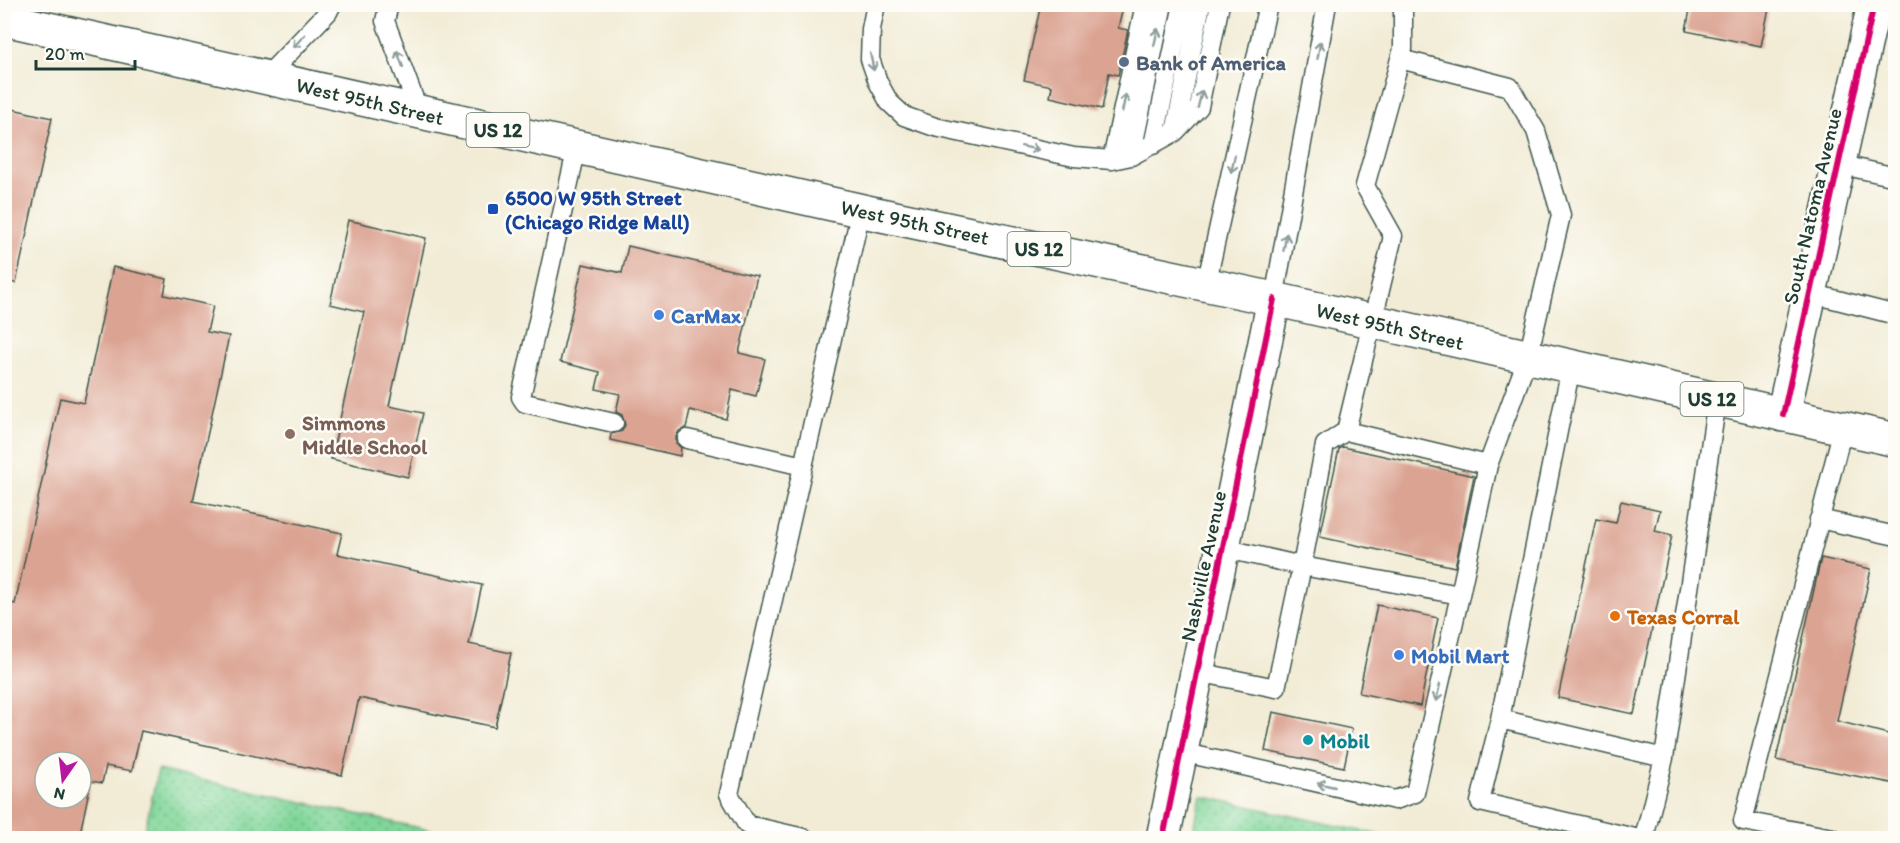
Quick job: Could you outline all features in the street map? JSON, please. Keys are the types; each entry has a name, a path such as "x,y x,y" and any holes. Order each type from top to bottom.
{"main road":[{"name":"South Natoma Avenue","path":"1783,415 1874,4"},
{"name":"West 95th Street","path":"4,20 1274,299 1896,440"},
{"name":"Nashville Avenue","path":"1163,838 1274,299"}],"lane":[{"path":"265,78 328,12 332,4"},
{"path":"389,4 385,21 419,112"},
{"path":"876,4 871,28 870,59 878,82 889,102 904,116 935,127 1062,155 1112,160 1131,156 1175,132 1198,108 1220,4"},
{"path":"1112,160 1145,4"},
{"path":"1131,156 1163,4"},
{"path":"1153,145 1183,4"},
{"path":"1175,132 1201,4"},
{"path":"1206,285 1268,4"},
{"path":"1274,299 1327,4"},
{"path":"1198,672 1276,688 1325,445 1346,431 1393,236 1365,186 1403,49 1403,4"},
{"path":"1181,752 1395,800 1415,793 1488,465 1528,357 1561,215 1536,130 1510,87 1400,59"},
{"path":"576,147 521,397 525,403 614,423"},
{"path":"1838,164 1896,177"},
{"path":"804,838 747,825 729,794 861,210"},
{"path":"1810,293 1896,315"},
{"path":"1571,367 1500,719 1480,802 1635,838"},
{"path":"1644,838 1664,758 1717,400"},
{"path":"1833,838 1743,821 1843,428"},
{"path":"1346,431 1488,465"},
{"path":"687,439 803,466"},
{"path":"1820,519 1896,536"},
{"path":"1223,548 1302,566 1460,595"},
{"path":"1500,719 1664,758"}],"green space":[{"path":"158,770 189,777 465,838 143,838"},
{"path":"1201,796 1393,838 1192,838"}],"building":[{"name":"Bank of America","path":"1041,4 1124,4 1118,28 1128,30 1118,75 1109,73 1102,109 1050,97 1052,86 1024,80"},
{"path":"1691,4 1770,4 1761,46 1686,31"},
{"path":"4,107 52,118 16,283 4,282"},
{"path":"348,220 426,238 389,406 423,413 408,477 331,459 364,312 330,304"},
{"name":"CarMax","path":"628,246 757,276 739,353 765,359 756,396 732,390 726,419 690,410 686,428 679,431 676,437 676,443 681,448 680,456 610,440 611,434 622,431 625,425 622,415 616,412 620,394 596,389 600,372 560,362 583,264 622,273"},
{"path":"113,267 167,279 164,295 213,306 207,332 229,336 193,501 342,533 337,554 482,585 469,644 511,653 495,727 359,698 342,775 141,731 132,771 106,766 102,783 93,781 93,750 33,750 33,810 85,810 79,838 4,838 4,602 15,604 60,398 84,403"},
{"path":"1343,447 1474,476 1455,567 1320,537 1339,449"},
{"name":"Texas Corral","path":"1621,501 1660,510 1655,531 1672,535 1634,714 1558,698 1596,519 1616,523"},
{"path":"1821,558 1871,569 1837,721 1896,736 1896,784 1776,760"},
{"name":"Mobil Mart","path":"1377,605 1438,618 1420,706 1359,693"},
{"name":"Mobil","path":"1273,712 1352,729 1344,767 1265,751"}],"cycle path":[{"path":"1783,415 1874,4"},
{"path":"1163,838 1274,299"}],"place":[{"name":"Bank of America","path":"1124,62"},
{"name":"6500 W 95th Street (Chicago Ridge Mall)","path":"493,209"},
{"name":"CarMax","path":"659,315"},
{"name":"Simmons Middle School","path":"290,434"},
{"name":"Texas Corral","path":"1615,616"},
{"name":"Mobil Mart","path":"1399,655"},
{"name":"Mobil","path":"1308,740"}]}
